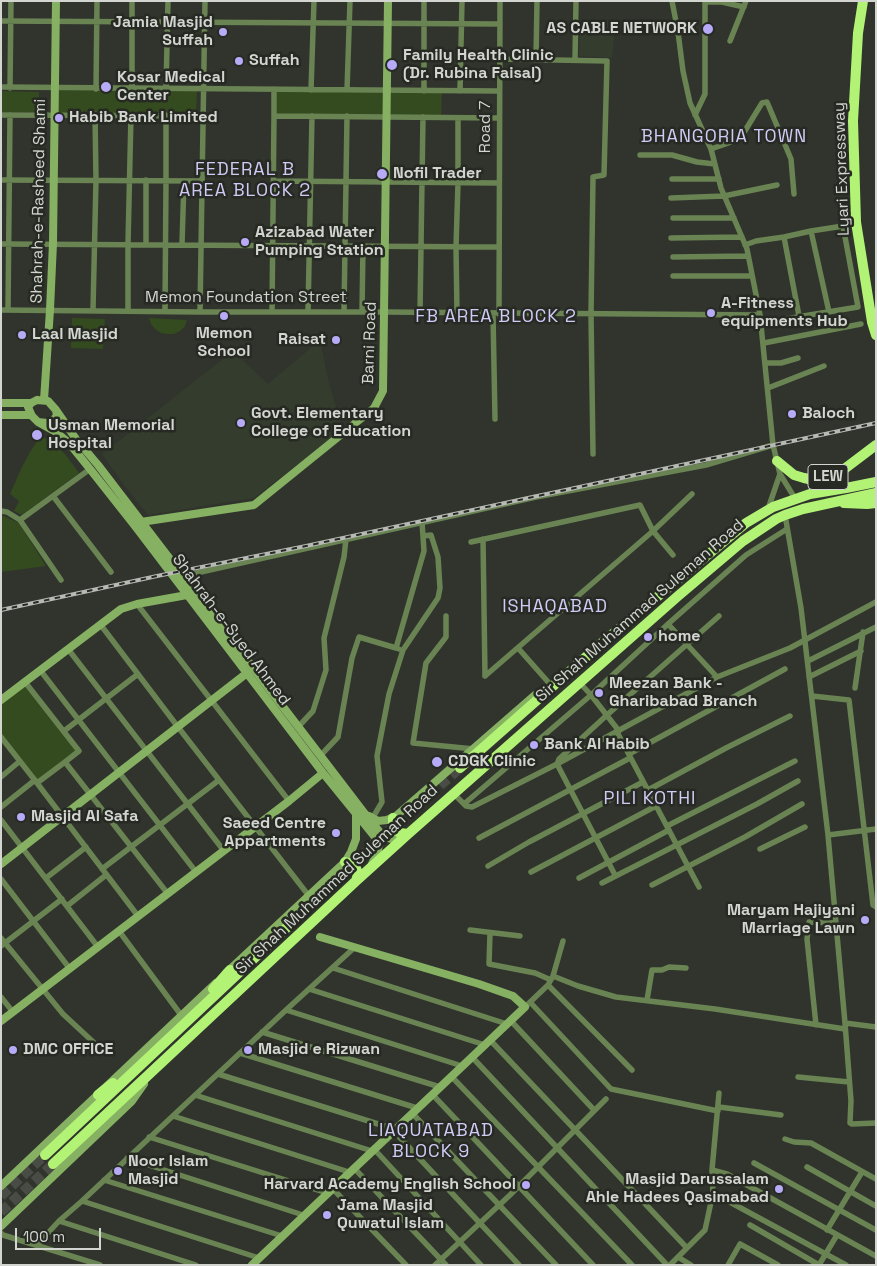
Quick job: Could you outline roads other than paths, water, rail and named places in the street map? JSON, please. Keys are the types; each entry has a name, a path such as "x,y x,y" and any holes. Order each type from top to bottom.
{"highway":[{"name":"Lyari Expressway","path":"863,1 858,33 853,121 856,222 872,322 876,335"},
{"name":"LEW","path":"777,461 794,475 818,480 831,477 843,470 876,445"},
{"path":"810,494 831,477"},
{"name":"Sir Shah Muhammad Suleman Road","path":"460,768 603,642 738,529 783,503 810,494 876,482"},
{"name":"Sir Shah Muhammad Suleman Road","path":"53,1164 406,835 737,546 764,526 785,515 803,509 876,493"},
{"path":"832,502 876,503"},
{"path":"783,503 785,515"},
{"path":"393,818 394,829 406,835"},
{"path":"345,862 356,868 358,874 356,881"},
{"name":"Sir Shah Muhammad Suleman Road","path":"45,1155 297,918"},
{"path":"180,1028 230,970"},
{"path":"98,1095 162,1046"}],"street":[{"path":"10,88 11,1"},
{"name":"Shahrah-e-Rasheed Shami","path":"44,400 53,243 56,1"},
{"path":"96,88 97,1"},
{"path":"132,1 132,89"},
{"path":"166,89 168,1"},
{"path":"200,312 205,1"},
{"path":"311,90 314,1"},
{"path":"347,90 350,1"},
{"name":"Barni Road","path":"138,524 254,505 374,408 383,391 388,1"},
{"path":"424,1 424,91"},
{"path":"460,91 462,1"},
{"name":"Road 7","path":"495,420 499,247 500,1"},
{"path":"536,59 537,1"},
{"path":"575,60 576,1"},
{"path":"672,1 690,103 711,150 724,196 748,256 764,343 774,446 780,474 796,500"},
{"path":"695,115 705,94 705,2 745,4 730,41"},
{"path":"1,21 500,24"},
{"path":"500,59 607,61 604,176 593,177 591,314 592,454"},
{"path":"1,87 500,92"},
{"path":"272,312 274,89"},
{"path":"711,150 737,140 743,134 762,103 769,103 791,159 794,194"},
{"path":"93,310 96,180 95,114"},
{"path":"1,115 203,116"},
{"path":"5,310 10,244 10,115"},
{"path":"128,311 132,115"},
{"path":"165,312 166,116"},
{"path":"274,116 499,118"},
{"path":"308,312 312,116"},
{"path":"344,312 347,116"},
{"path":"420,312 423,117"},
{"path":"457,313 458,118"},
{"path":"640,155 672,155 697,162 714,164"},
{"path":"672,179 719,179"},
{"path":"1,180 202,181"},
{"path":"146,180 146,244"},
{"path":"274,180 499,183"},
{"path":"182,244 184,181"},
{"path":"671,198 724,196 777,185"},
{"path":"673,218 734,218"},
{"path":"745,245 756,241 843,226 858,307 761,323"},
{"path":"811,231 829,312"},
{"path":"784,237 799,316"},
{"path":"671,238 742,238"},
{"path":"1,244 499,247"},
{"path":"362,312 363,246"},
{"path":"673,257 748,256"},
{"path":"673,276 752,276"},
{"name":"Memon Foundation Street","path":"5,310 760,315"},
{"path":"764,343 861,324"},
{"path":"766,363 781,363 798,358"},
{"path":"768,388 824,366"},
{"path":"1,403 31,403 37,400 44,400 52,404 57,416 51,422 38,422 31,416 28,407 31,403"},
{"name":"Shahrah-e-Syed Ahmed","path":"56,410 179,578 299,726 384,837 391,839 406,835"},
{"path":"1,415 31,416"},
{"name":"Shahrah-e-Syed Ahmed","path":"38,422 56,432 69,443 138,524"},
{"path":"179,578 536,497 706,465 774,446"},
{"path":"20,520 90,469"},
{"path":"767,511 780,474"},
{"path":"483,539 485,676 653,531 692,494"},
{"path":"52,496 111,572"},
{"path":"470,542 638,505 642,506 653,531 673,554"},
{"path":"1,511 7,512 20,520 60,580"},
{"path":"785,515 808,660 828,835 851,1101 850,1123 876,1123"},
{"path":"396,648 424,550 422,522"},
{"path":"464,804 591,695 746,555 788,529"},
{"path":"423,536 432,535 438,557 440,588 438,598 403,650 389,694 377,756 382,802 369,816 378,821 393,818 565,669 603,642"},
{"path":"299,726 313,711 326,670 324,638 344,557 346,539"},
{"name":"Shahrah-e-Syed Ahmed","path":"179,578 187,595 323,773 379,842 378,851 372,866"},
{"path":"1,700 121,609 137,604 187,595"},
{"path":"453,793 468,807 472,807 557,764 717,677 774,655 876,602"},
{"path":"137,604 289,801"},
{"path":"446,616 446,637 426,663 413,743 474,749"},
{"path":"557,764 559,759 607,715 719,616"},
{"path":"100,624 309,896"},
{"path":"668,624 717,677"},
{"path":"808,660 876,627"},
{"path":"855,688 864,632"},
{"path":"321,755 338,737 352,658 359,637 403,650"},
{"path":"68,648 224,851"},
{"path":"518,648 549,683"},
{"path":"810,677 861,651"},
{"path":"479,838 570,790 785,668"},
{"path":"40,670 196,872"},
{"path":"1,864 247,673"},
{"path":"64,732 138,674"},
{"path":"1,807 79,751 25,682"},
{"path":"580,682 618,731 699,887"},
{"path":"812,696 849,700 873,905 876,907"},
{"path":"648,790 790,716"},
{"path":"1,737 138,916"},
{"path":"579,878 794,760"},
{"path":"1,777 20,761"},
{"path":"65,762 168,894"},
{"path":"557,764 616,875"},
{"path":"1,1021 323,773"},
{"path":"102,869 219,780"},
{"path":"602,883 798,781"},
{"path":"488,866 643,782"},
{"path":"652,885 746,837 802,804"},
{"path":"531,872 656,806"},
{"path":"1,1186 345,862 356,839 356,813"},
{"path":"1,820 98,947"},
{"path":"760,849 805,827"},
{"path":"828,835 876,829"},
{"path":"46,878 86,847"},
{"path":"67,906 106,875"},
{"path":"1,879 70,969"},
{"path":"62,899 3,942 63,1014 103,1051"},
{"path":"816,1024 807,939 809,922 835,923"},
{"path":"470,930 520,936"},
{"path":"119,931 181,1015"},
{"path":"490,933 489,964 535,974 616,997 816,1024 876,1027"},
{"path":"320,937 479,984 513,996 528,1004 611,1089 718,1109 781,1115"},
{"path":"252,1265 528,1004 551,980 563,941"},
{"path":"37,1246 59,1221 355,947"},
{"path":"647,1000 650,972 652,970 662,970 669,967 686,968"},
{"path":"332,968 509,1022 594,1110"},
{"path":"551,980 632,1070"},
{"path":"309,990 488,1042 576,1129 687,1248"},
{"path":"1,997 13,1012"},
{"path":"286,1010 462,1066"},
{"path":"262,1032 440,1087"},
{"path":"240,1053 415,1111 499,1205 556,1265"},
{"path":"472,1057 669,1265 705,1230 713,1193 712,1170 720,1093"},
{"path":"1,1226 132,1101 152,1072"},
{"path":"218,1074 391,1128 520,1265"},
{"path":"451,1076 632,1265"},
{"path":"798,1077 849,1082"},
{"path":"432,1094 593,1265"},
{"path":"195,1095 373,1150 481,1265"},
{"path":"435,1265 519,1186 606,1099"},
{"path":"173,1116 352,1170 446,1265"},
{"path":"149,1138 330,1191 406,1265"},
{"path":"785,1138 794,1142 811,1143 876,1179"},
{"path":"127,1158 303,1215"},
{"path":"754,1162 876,1230"},
{"path":"806,1167 876,1206"},
{"path":"712,1170 727,1174 876,1256"},
{"path":"828,1230 862,1172"},
{"path":"104,1180 282,1236"},
{"path":"713,1193 846,1265"},
{"path":"82,1201 259,1258"},
{"path":"59,1221 196,1265"},
{"path":"750,1226 819,1265 837,1235"},
{"path":"2,1235 100,1265"},
{"path":"728,1265 740,1244 778,1265"},
{"path":"678,1257 691,1265"}],"tunnel":[{"path":"297,918 377,841 460,768"},
{"path":"1,1196 45,1155"},
{"path":"1,1212 53,1164"}],"railway":[{"path":"1,610 876,423"}],"place":[{"name":"AS CABLE NETWORK","path":"708,29"},
{"name":"Jamia Masjid Suffah","path":"223,32"},
{"name":"Suffah","path":"239,61"},
{"name":"Family Health Clinic (Dr. Rubina Faisal)","path":"392,65"},
{"name":"Kosar Medical Center","path":"106,87"},
{"name":"Habib Bank Limited","path":"59,118"},
{"name":"Nofil Trader","path":"382,174"},
{"name":"Azizabad Water Pumping Station","path":"245,242"},
{"name":"A-Fitness equipments Hub","path":"711,313"},
{"name":"Memon School","path":"224,316"},
{"name":"Laal Masjid","path":"22,335"},
{"name":"Raisat","path":"336,340"},
{"name":"Baloch","path":"792,414"},
{"name":"Govt. Elementary College of Education","path":"241,423"},
{"name":"Usman Memorial Hospital","path":"37,435"},
{"name":"home","path":"648,637"},
{"name":"Meezan Bank - Gharibabad Branch","path":"599,693"},
{"name":"Bank Al Habib","path":"534,745"},
{"name":"CDGK Clinic","path":"437,762"},
{"name":"Masjid Al Safa","path":"21,817"},
{"name":"Saeed Centre Appartments","path":"336,833"},
{"name":"Maryam Hajiyani Marriage Lawn","path":"865,920"},
{"name":"DMC OFFICE","path":"13,1050"},
{"name":"Masjid e Rizwan","path":"248,1050"},
{"name":"Noor Islam Masjid","path":"118,1171"},
{"name":"Harvard Academy English School","path":"526,1185"},
{"name":"Masjid Darussalam Ahle Hadees Qasimabad","path":"779,1189"},
{"name":"Jama Masjid Quwatul Islam","path":"327,1215"}],"district":[{"name":"BHANGORIA TOWN","path":"724,137"},
{"name":"FEDERAL B AREA BLOCK 2","path":"245,180"},
{"name":"FB AREA BLOCK 2","path":"496,317"},
{"name":"ISHAQABAD","path":"555,607"},
{"name":"PILI KOTHI","path":"650,799"},
{"name":"LIAQUATABAD BLOCK 9","path":"431,1141"}]}
